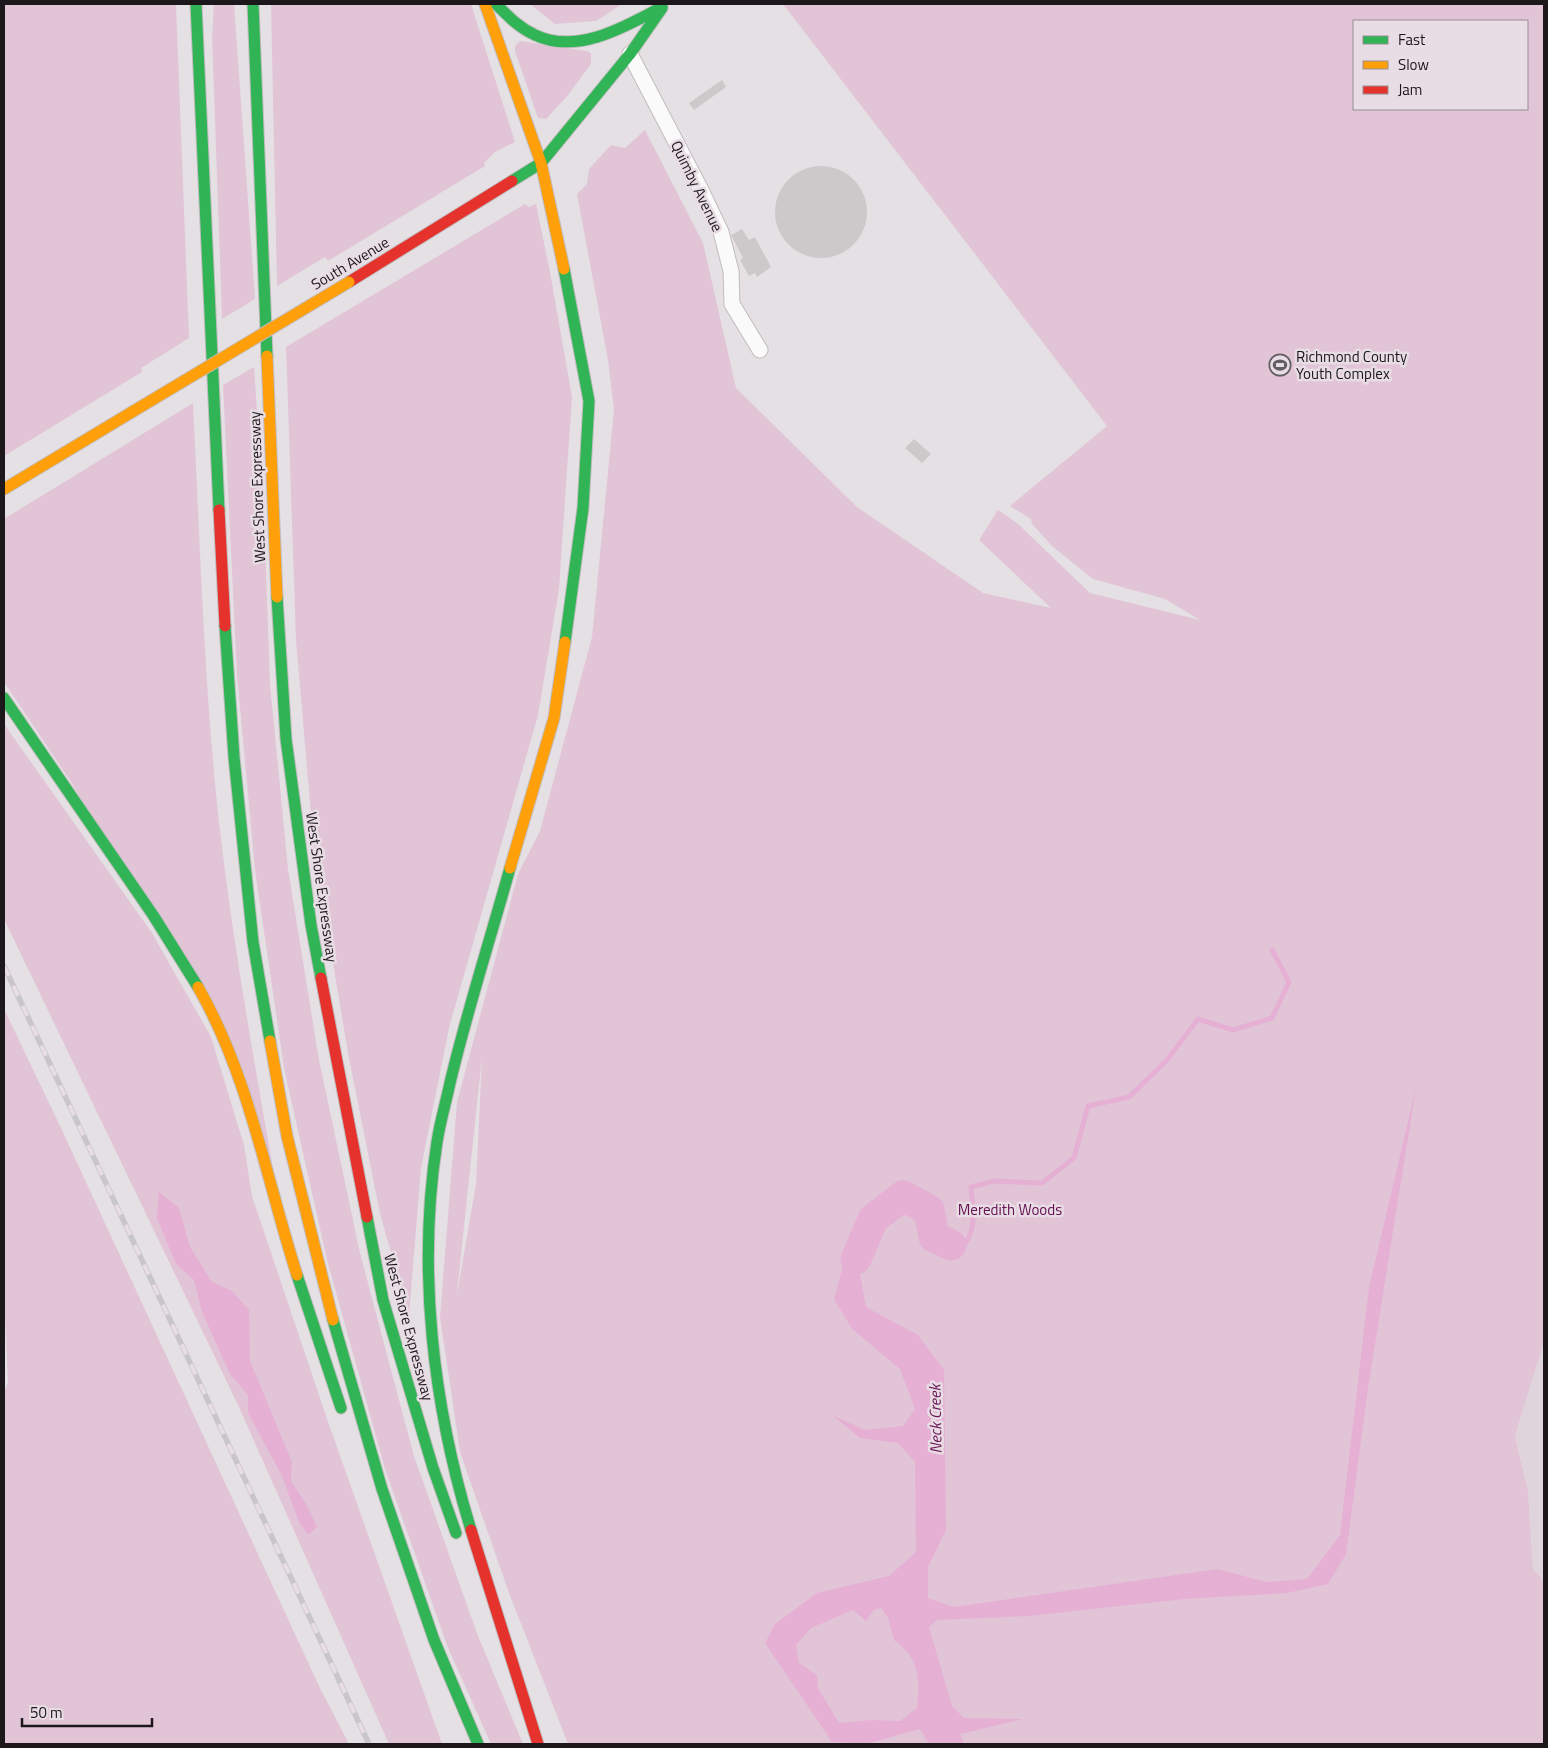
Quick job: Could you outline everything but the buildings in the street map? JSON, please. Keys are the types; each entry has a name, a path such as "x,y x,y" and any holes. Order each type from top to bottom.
{"main road":[{"path":"196,4 221,562 234,757 253,942 287,1136 333,1321 382,1489 434,1640"},
{"name":"West Shore Expressway","path":"253,4 276,587 286,739 311,926 384,1300 432,1468 459,1543"},
{"path":"485,4 541,163 568,290 589,401 584,508 554,718 460,1042 437,1141 427,1234 433,1336 444,1425 466,1513 537,1744"},
{"path":"496,4 503,12 530,33 547,40 568,42 589,41 615,32 665,5"},
{"name":"South Avenue","path":"4,489 349,282 541,163 630,54 665,5"},
{"path":"4,698 168,937 209,1006 247,1098 296,1272 345,1420"},
{"path":"370,1492 478,1744"},
{"path":"489,1627 537,1744"}],"street":[{"name":"Quimby Avenue","path":"630,54 721,232 731,271 732,304 760,350"}],"shaded area":[{"path":"1544,1321 1544,1581 1533,1569 1528,1491 1510,1411"}],"green space":[{"path":"4,4 176,4 189,338 141,368 142,372 4,456"},
{"path":"214,4 234,4 255,299 222,319 212,37"},
{"path":"271,4 471,4 515,142 495,152 484,163 485,166 328,261 325,257 277,286"},
{"path":"530,4 622,4 596,21 555,24"},
{"name":"Meredith Woods","path":"783,4 1544,4 1544,1342 1515,1435 1528,1491 1533,1569 1544,1581 1544,1744 568,1744 509,1593 460,1452 440,1317 457,1102 518,874 540,831 592,637 614,410 608,360 577,194 587,184 589,169 611,145 625,148 645,130 703,243 736,388 857,507 983,593 1051,608 979,540 998,510 1017,523 1090,593 1200,620 1165,599 1093,579 1053,547 1032,524 1031,519 1010,506 1107,426","holes":["482,1057 476,1184 457,1294"]},
{"path":"520,41 587,51 591,54 591,64 568,95 546,119 538,118 515,51 515,46"},
{"path":"525,204 529,207 536,204 572,397 559,589 538,715 449,1028 421,1168 409,1315 380,1214 348,1053 314,849 296,640 286,347"},
{"path":"254,367 264,515 270,684 288,869 319,1060 360,1253 414,1456 478,1636 523,1744 491,1744 448,1648 385,1469 327,1260 284,1068 255,870 237,675 223,385"},
{"path":"193,403 206,666 219,823 237,957 275,1180 242,1075 71,782 4,682 4,519"},
{"path":"4,724 152,933 211,1037 244,1145 252,1196 326,1416 442,1744 389,1744 238,1405 4,919"},
{"path":"4,1009 319,1686 349,1744 4,1744 4,1392 8,1383 4,1292"}],"water":[{"path":"1416,1088 1368,1388 1346,1554 1328,1584 1287,1593 1185,1599 1029,1616 937,1620 929,1627 952,1706 964,1718 1023,1719 960,1734 964,1744 929,1744 920,1729 866,1744 832,1742 765,1643 775,1624 817,1593 889,1576 916,1552 915,1462 898,1443 860,1438 832,1415 865,1430 903,1426 915,1409 900,1369 852,1329 834,1299 848,1247 873,1219 860,1274 866,1307 918,1335 944,1370 946,1530 928,1567 928,1598 954,1607 1218,1569 1266,1582 1307,1579 1340,1535 1369,1287","holes":["881,1608 888,1618 894,1640 909,1654 916,1670 918,1678 917,1708 900,1721 872,1720 839,1723 818,1688 817,1675 799,1663 796,1645 811,1628 853,1610 866,1621 874,1610"]},
{"path":"159,1192 179,1208 190,1247 212,1282 232,1291 249,1310 250,1361 292,1462 291,1481 306,1504 317,1527 308,1535 299,1522 282,1476 248,1413 248,1395 230,1374 202,1312 194,1280 176,1264 157,1218"}],"waterway":[{"path":"951,1245 960,1250 970,1236 973,1220 971,1187 994,1181 1042,1183 1074,1158 1088,1106 1129,1097 1167,1060 1198,1019 1233,1030 1272,1018 1289,982 1272,950"},
{"name":"Neck Creek","path":"856,1259 873,1219 903,1196 929,1210 934,1237 951,1245"}],"railway":[{"path":"4,966 369,1744"}],"traffic: fast":[{"path":"196,4 219,510"},
{"path":"253,4 267,356"},
{"path":"496,4 529,32 551,40 567,42 584,40 617,30 662,7"},
{"path":"512,181 541,163 630,54 662,8"},
{"path":"564,269 589,401 583,508 565,642"},
{"path":"277,597 286,739 311,925 321,978"},
{"path":"225,626 234,757 253,942 270,1041"},
{"path":"4,698 153,915 198,987"},
{"path":"471,1530 447,1435 432,1338 429,1288 431,1190 438,1135 450,1083 471,1002 510,868"},
{"path":"367,1217 383,1300 433,1468 456,1533"},
{"path":"297,1275 341,1408"},
{"path":"333,1320 382,1489 434,1640 478,1744"}],"traffic: slow":[{"path":"485,4 541,163 564,269"},
{"path":"132,412 349,282"},
{"path":"267,356 277,597"},
{"path":"4,489 132,412"},
{"path":"510,868 554,718 565,642"},
{"path":"198,987 216,1021 244,1092 297,1275"},
{"path":"270,1041 287,1136 333,1320"}],"traffic: jam":[{"path":"349,282 512,181"},
{"path":"219,510 225,626"},
{"path":"321,978 367,1217"},
{"path":"471,1530 538,1744"}],"place":[{"name":"Richmond County Youth Complex","path":"1280,365"}]}
